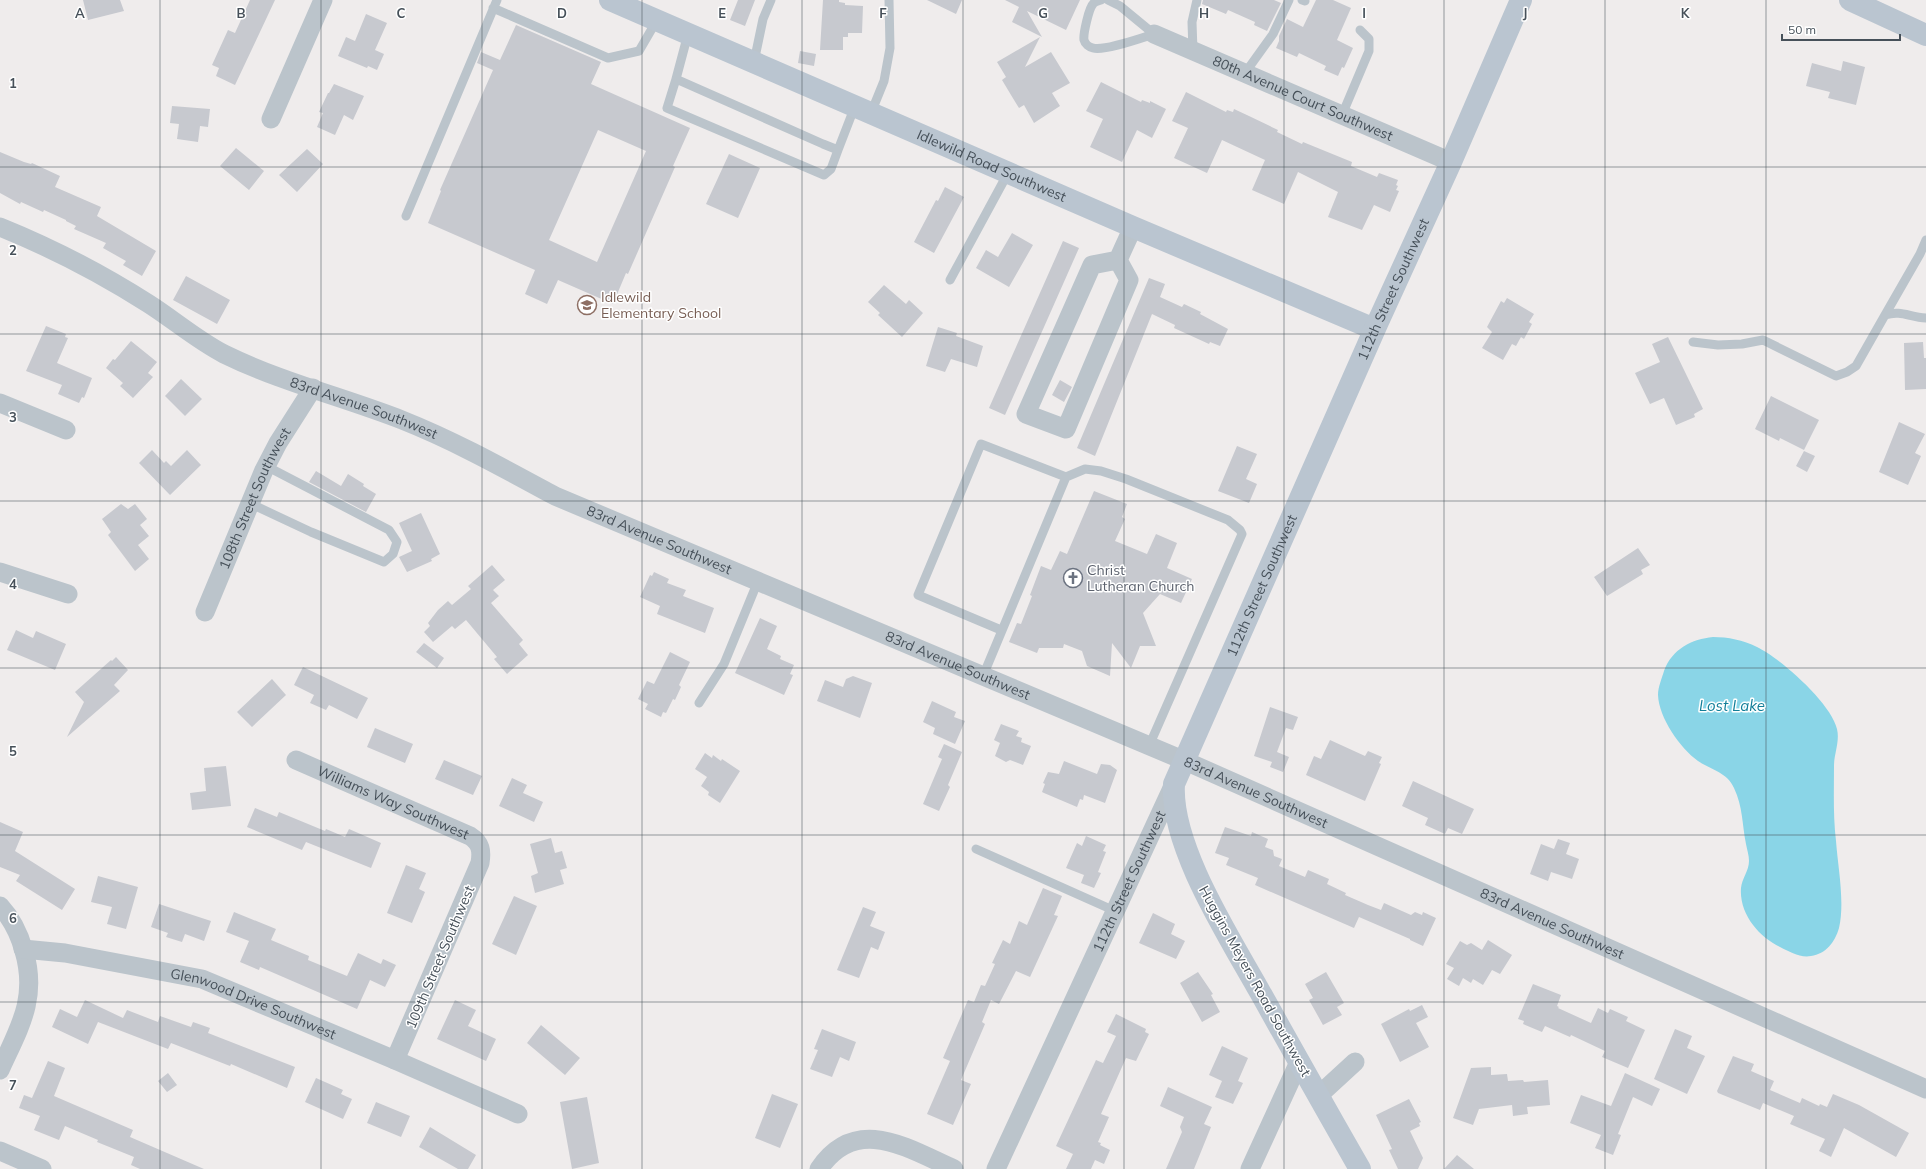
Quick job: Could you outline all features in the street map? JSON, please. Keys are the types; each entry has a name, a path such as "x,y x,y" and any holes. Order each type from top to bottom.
{"street":[{"path":"271,119 323,0"},
{"name":"Idlewild Road Southwest","path":"610,0 1133,227 1374,329"},
{"name":"112th Street Southwest","path":"996,1169 1174,784 1183,760 1374,329 1451,162 1522,0"},
{"path":"1850,0 1926,35"},
{"name":"80th Avenue Court Southwest","path":"1154,34 1451,162"},
{"name":"83rd Avenue Southwest","path":"0,227 29,239 125,289 224,354 268,373 403,421 466,448 555,496 1183,760 1926,1089"},
{"path":"1118,260 1133,227"},
{"path":"1118,260 1129,280 1066,429 1026,414 1092,265 1118,260"},
{"name":"108th Street Southwest","path":"205,612 249,503 266,466 278,443 313,388"},
{"path":"0,403 66,430"},
{"path":"0,572 68,594"},
{"name":"Williams Way Southwest","path":"296,760 470,836 480,844 482,853"},
{"name":"Huggins Meyers Road Southwest","path":"1174,784 1175,808 1191,862 1218,916 1298,1062 1320,1094 1360,1169"},
{"name":"109th Street Southwest","path":"395,1060 480,863 482,853"},
{"path":"0,906 15,926 21,938 30,978 28,999 20,1025 0,1070"},
{"name":"Glenwood Drive Southwest","path":"23,949 65,953 202,979 395,1060 518,1114"},
{"path":"1250,1169 1298,1062"},
{"path":"1320,1094 1355,1062"},
{"path":"819,1169 826,1159 840,1147 853,1140 866,1138 882,1140 904,1146 954,1169"},
{"path":"0,1151 42,1169"}],"lane":[{"path":"754,62 763,19 771,0"},
{"path":"688,34 667,108 824,175 831,169 838,150 863,109 884,81 890,48 889,0"},
{"path":"1101,0 1093,4 1090,8 1084,35 1084,41 1087,45 1092,48 1104,48 1154,34"},
{"path":"1108,0 1120,6 1154,34"},
{"path":"1193,51 1192,22 1197,0"},
{"path":"1245,73 1273,34 1289,0"},
{"path":"406,216 495,4 608,58 640,51 657,20"},
{"path":"1342,115 1369,52 1369,39 1360,30"},
{"path":"676,79 838,150"},
{"path":"950,280 1008,173"},
{"path":"1694,342 1718,345 1742,344 1763,340 1836,376 1847,372 1856,366 1926,240"},
{"path":"1884,315 1896,312 1914,317 1926,318"},
{"path":"1001,630 918,595 981,444 1066,477 1085,470 1101,471 1120,477 1228,520 1240,530 1242,534 1149,746"},
{"path":"249,503 311,532 384,562 393,554 396,542 390,530 266,466"},
{"path":"982,676 1066,477"},
{"path":"699,703 724,664 758,581"},
{"path":"976,850 1115,911"}],"water":[{"name":"Lost Lake","path":"1713,637 1730,638 1746,642 1757,647 1778,661 1803,682 1815,695 1833,718 1837,729 1838,738 1834,761 1834,813 1841,896 1841,918 1835,938 1825,950 1816,955 1803,956 1788,951 1772,943 1752,924 1743,907 1741,898 1741,888 1749,865 1749,859 1741,809 1737,795 1727,778 1698,761 1684,748 1666,723 1659,704 1659,686 1664,671 1672,657 1677,651 1690,643"}],"building":[{"path":"83,0 120,0 124,11 88,20"},
{"path":"250,0 275,0 235,85 216,76 219,68 212,65 228,30 235,33"},
{"path":"738,0 755,0 745,26 730,20"},
{"path":"823,0 839,0 839,2 845,3 845,5 863,6 862,33 848,33 848,37 843,37 843,50 820,50"},
{"path":"927,0 962,0 956,14"},
{"path":"1005,0 1080,0 1066,30 1027,11 1042,37 1012,22 1019,7"},
{"path":"1203,0 1274,0 1281,3 1267,31 1254,25 1255,22 1228,10 1226,14 1202,4"},
{"path":"1316,0 1333,0 1351,8 1337,40 1353,48 1344,68 1342,67 1338,76 1324,70 1326,66 1299,53 1297,57 1276,48 1279,41 1279,36 1287,19 1303,27"},
{"path":"366,14 387,23 375,50 384,54 377,70 368,66 367,68 338,56 346,37 355,41"},
{"path":"516,25 601,62 591,84 690,128 673,166 675,167 628,274 626,273 613,304 558,280 547,304 525,294 535,270 428,223 441,191 440,190 493,70 477,63 481,52 500,60","holes":["598,130 646,151 597,262 549,240"]},
{"path":"1040,37 1025,67 1051,52 1070,83 1052,93 1060,106 1034,123 1024,105 1019,108 1011,95 1002,80 1006,77 997,62"},
{"path":"800,51 816,54 814,66 798,63"},
{"path":"1843,61 1865,67 1856,105 1828,98 1830,92 1806,86 1812,63 1841,71"},
{"path":"1101,82 1141,102 1142,100 1150,103 1150,101 1166,109 1152,138 1137,130 1122,162 1090,147 1103,119 1086,111"},
{"path":"334,84 364,96 353,120 344,115 335,135 317,127 323,113 319,112"},
{"path":"1186,92 1226,112 1227,110 1233,112 1234,109 1278,130 1277,132 1302,144 1303,142 1352,162 1351,166 1377,177 1379,173 1398,180 1396,190 1399,191 1390,212 1374,205 1362,230 1328,217 1338,192 1298,172 1284,204 1252,190 1265,160 1222,140 1207,173 1174,158 1188,128 1172,121"},
{"path":"172,106 210,109 208,127 200,126 198,142 177,139 179,124 170,123"},
{"path":"236,148 264,171 249,190 220,166"},
{"path":"307,149 323,164 297,192 279,175"},
{"path":"0,152 24,162 32,163 60,176 55,187 101,207 97,216 156,251 142,276 123,265 126,261 103,248 106,243 74,229 76,226 66,220 21,202 20,204 0,193"},
{"path":"729,154 760,168 738,218 706,204"},
{"path":"945,187 964,197 934,253 914,242 936,200 938,201"},
{"path":"1012,233 1033,245 1009,287 976,268 986,250 998,257"},
{"path":"1063,241 1079,248 1005,415 989,408"},
{"path":"186,276 230,300 217,324 173,300"},
{"path":"1149,278 1165,284 1160,297 1182,307 1184,304 1201,312 1200,314 1228,329 1220,346 1210,342 1209,344 1174,328 1175,325 1152,314 1095,456 1077,448"},
{"path":"884,285 906,304 909,300 923,313 902,337 878,315 880,313 868,302"},
{"path":"1507,298 1534,314 1529,322 1532,324 1524,339 1521,337 1516,346 1512,344 1503,360 1482,348 1492,332 1487,327 1501,301 1504,303"},
{"path":"46,326 66,334 65,337 68,338 57,363 92,378 84,398 82,397 79,403 58,394 62,385 26,371"},
{"path":"938,327 957,333 956,336 983,346 977,367 951,359 945,372 926,366"},
{"path":"1668,337 1703,409 1694,414 1695,417 1676,425 1664,398 1650,404 1635,373 1660,362 1652,344"},
{"path":"131,341 157,362 148,373 153,377 133,398 120,386 123,383 106,368"},
{"path":"1923,342 1924,358 1926,358 1926,389 1905,390 1904,343"},
{"path":"181,379 202,399 185,416 165,396"},
{"path":"1060,380 1072,387 1064,402 1052,395"},
{"path":"1771,396 1819,420 1804,450 1780,438 1779,441 1755,429"},
{"path":"1899,422 1925,434 1915,453 1921,456 1908,485 1879,472"},
{"path":"1237,446 1257,454 1246,479 1257,484 1249,503 1218,491"},
{"path":"152,450 164,463 166,461 171,466 187,450 201,465 170,495 139,463"},
{"path":"1804,451 1815,456 1807,472 1796,466"},
{"path":"316,471 341,486 348,474 364,484 363,486 376,494 366,512 309,482"},
{"path":"1094,491 1127,504 1122,517 1125,519 1115,541 1147,554 1156,534 1177,543 1167,568 1192,579 1181,603 1160,594 1143,613 1156,646 1140,646 1131,668 1112,643 1110,676 1087,666 1082,651 1064,644 1063,648 1039,648 1037,653 1009,642 1017,623 1021,624 1032,596 1030,595 1041,566 1051,570 1060,551 1067,554"},
{"path":"121,504 128,509 135,504 147,519 140,525 149,536 138,545 149,559 135,571 108,535 111,532 102,519"},
{"path":"421,513 440,554 431,559 432,561 407,572 399,557 412,551 399,523"},
{"path":"1638,548 1650,565 1641,570 1643,574 1607,596 1594,577"},
{"path":"492,565 505,580 493,590 499,596 491,603 523,640 519,644 528,655 507,674 494,659 497,657 466,620 455,629 452,626 433,642 424,632 430,626 428,623 438,610 448,601 452,605 471,589 468,586"},
{"path":"654,572 669,579 667,583 686,590 683,596 714,608 705,633 657,614 660,606 640,597 650,575 652,576"},
{"path":"760,618 777,626 767,649 781,656 780,659 794,665 790,674 793,675 784,695 735,673"},
{"path":"16,630 33,638 36,631 66,644 55,670 7,650"},
{"path":"424,643 444,658 437,668 416,652"},
{"path":"670,652 690,662 679,685 681,687 675,700 673,699 666,713 663,712 661,717 645,709 648,704 638,699 647,681 654,684"},
{"path":"116,657 128,670 114,685 120,691 67,737 84,702 75,692"},
{"path":"303,667 368,698 357,719 329,705 326,710 310,703 314,695 294,685"},
{"path":"853,676 872,683 860,718 817,701 825,680 843,687 846,679"},
{"path":"272,679 286,695 252,727 237,712"},
{"path":"932,701 956,712 954,717 965,721 955,744 933,734 935,728 923,722"},
{"path":"1270,707 1298,717 1293,730 1286,728 1277,752 1289,757 1283,772 1270,767 1272,762 1254,756"},
{"path":"1001,724 1019,731 1016,736 1022,738 1021,742 1031,746 1023,765 1010,760 1006,762 995,756 1000,743 994,740"},
{"path":"375,728 413,744 405,763 367,747"},
{"path":"1330,740 1365,756 1368,751 1382,757 1379,763 1381,764 1365,801 1306,775 1314,756 1321,759"},
{"path":"944,744 962,752 948,785 950,787 939,811 923,804 942,759 938,757"},
{"path":"705,753 712,758 713,755 721,761 722,759 740,771 720,803 708,795 709,792 701,786 707,777 695,769"},
{"path":"444,760 482,776 473,795 435,779"},
{"path":"1064,761 1097,774 1101,764 1110,765 1117,770 1105,803 1084,795 1083,800 1080,799 1077,807 1042,792 1045,784 1043,783 1048,772 1059,774"},
{"path":"226,766 231,806 192,810 190,793 206,791 204,768"},
{"path":"512,778 527,785 523,793 543,802 534,822 499,806"},
{"path":"1413,781 1474,809 1462,834 1448,828 1445,834 1425,825 1428,818 1402,806"},
{"path":"255,808 277,817 279,812 325,831 326,829 345,837 349,829 381,843 371,868 306,842 302,850 247,827"},
{"path":"0,822 23,832 15,851 75,889 62,910 16,881 20,875 0,867"},
{"path":"1225,827 1251,836 1252,832 1268,839 1265,847 1273,850 1274,856 1282,859 1279,866 1305,877 1308,870 1329,879 1327,884 1346,893 1345,895 1368,905 1381,910 1384,903 1411,915 1415,912 1422,915 1423,912 1436,918 1423,946 1359,917 1354,928 1255,885 1258,878 1226,865 1229,858 1215,853"},
{"path":"1086,836 1106,845 1103,851 1106,852 1098,872 1101,873 1094,888 1081,883 1084,875 1066,868 1077,843 1082,846"},
{"path":"551,838 555,853 562,851 567,868 560,870 564,884 535,893 531,876 538,873 530,844"},
{"path":"1558,839 1570,843 1566,854 1579,859 1572,879 1551,872 1548,881 1530,874 1541,844 1554,849"},
{"path":"406,865 426,873 419,889 425,892 412,923 387,913"},
{"path":"98,876 138,887 126,929 107,924 112,907 91,902"},
{"path":"1043,888 1062,896 1054,915 1058,916 1030,977 1016,971 999,1004 991,1000 982,1022 985,1024 961,1080 971,1084 953,1125 927,1114 950,1061 943,1058 968,1000 974,1002 981,985 985,986 995,964 992,963 1003,940 1010,944 1019,921 1027,925"},
{"path":"514,896 537,906 516,955 492,944"},
{"path":"159,904 211,921 204,941 185,934 182,942 166,937 168,933 151,927"},
{"path":"863,907 876,912 870,926 885,932 878,950 871,947 859,978 837,970"},
{"path":"234,912 276,929 271,940 309,956 308,960 347,976 358,953 381,964 383,959 396,965 385,987 370,980 357,1009 260,967 259,970 240,962 249,941 226,932"},
{"path":"1153,913 1175,924 1171,934 1185,941 1176,959 1139,943"},
{"path":"1488,940 1512,955 1500,974 1492,970 1483,985 1473,979 1471,983 1463,978 1459,986 1447,979 1454,968 1446,964 1460,941 1467,945 1471,943 1482,950"},
{"path":"1198,972 1213,994 1211,995 1220,1012 1202,1022 1180,983"},
{"path":"1326,972 1344,1003 1337,1007 1342,1015 1323,1025 1309,1000 1313,998 1305,984"},
{"path":"1533,984 1561,995 1557,1006 1559,1007 1558,1008 1591,1023 1598,1008 1608,1013 1610,1009 1628,1017 1626,1021 1645,1030 1628,1068 1602,1057 1605,1051 1571,1035 1570,1037 1545,1026 1542,1032 1523,1024 1524,1021 1518,1019"},
{"path":"85,1000 123,1018 127,1010 158,1022 160,1016 191,1027 193,1022 210,1028 208,1033 295,1067 287,1088 231,1064 230,1066 171,1043 168,1049 98,1022 88,1044 52,1027 60,1009 77,1017"},
{"path":"455,1000 476,1010 468,1026 496,1039 486,1061 437,1039"},
{"path":"1422,1005 1428,1017 1416,1023 1429,1047 1400,1062 1381,1024 1409,1009 1410,1011"},
{"path":"1116,1014 1146,1029 1145,1032 1149,1034 1136,1061 1126,1058 1101,1114 1109,1117 1098,1142 1101,1143 1100,1145 1110,1150 1104,1164 1095,1160 1091,1169 1066,1169 1073,1154 1056,1146 1096,1060 1103,1063 1116,1036 1107,1032"},
{"path":"541,1025 580,1058 565,1075 527,1043"},
{"path":"822,1029 856,1042 849,1061 840,1057 832,1077 810,1069 818,1050 814,1049"},
{"path":"1675,1029 1692,1036 1687,1048 1705,1056 1687,1094 1654,1079"},
{"path":"1222,1046 1248,1058 1238,1081 1243,1083 1233,1104 1215,1097 1222,1081 1209,1075"},
{"path":"1733,1056 1754,1064 1751,1071 1774,1081 1770,1090 1800,1103 1802,1098 1819,1106 1820,1104 1827,1107 1833,1094 1859,1105 1909,1133 1896,1157 1844,1128 1831,1157 1819,1151 1825,1139 1790,1124 1794,1116 1763,1103 1760,1110 1718,1093 1717,1091"},
{"path":"48,1061 65,1068 54,1096 133,1130 130,1137 204,1169 140,1169 131,1165 134,1157 97,1142 98,1140 65,1126 59,1140 34,1130 40,1116 19,1108 24,1095 32,1098"},
{"path":"1491,1067 1491,1075 1507,1074 1508,1081 1523,1080 1524,1082 1548,1080 1550,1105 1527,1107 1528,1114 1513,1116 1512,1105 1479,1109 1473,1125 1453,1118 1471,1068"},
{"path":"168,1073 177,1085 167,1092 158,1081"},
{"path":"1625,1073 1660,1089 1652,1106 1633,1097 1618,1134 1621,1135 1613,1155 1595,1148 1601,1135 1570,1123 1581,1095 1611,1106"},
{"path":"316,1078 343,1090 341,1094 352,1099 343,1119 305,1102"},
{"path":"1168,1087 1212,1107 1204,1124 1211,1127 1194,1169 1166,1169 1182,1132 1180,1127 1184,1117 1160,1106"},
{"path":"772,1094 798,1104 780,1148 755,1138"},
{"path":"587,1097 599,1163 572,1169 560,1102"},
{"path":"1409,1099 1421,1122 1419,1123 1420,1126 1410,1131 1423,1158 1418,1169 1398,1169 1389,1150 1392,1149 1376,1115"},
{"path":"376,1102 410,1116 401,1137 367,1123"},
{"path":"430,1127 476,1155 468,1169 458,1169 419,1147"},
{"path":"1457,1155 1474,1169 1444,1169"}],"place":[{"name":"Idlewild Elementary School","path":"587,305"},
{"name":"Christ Lutheran Church","path":"1073,578"}]}
